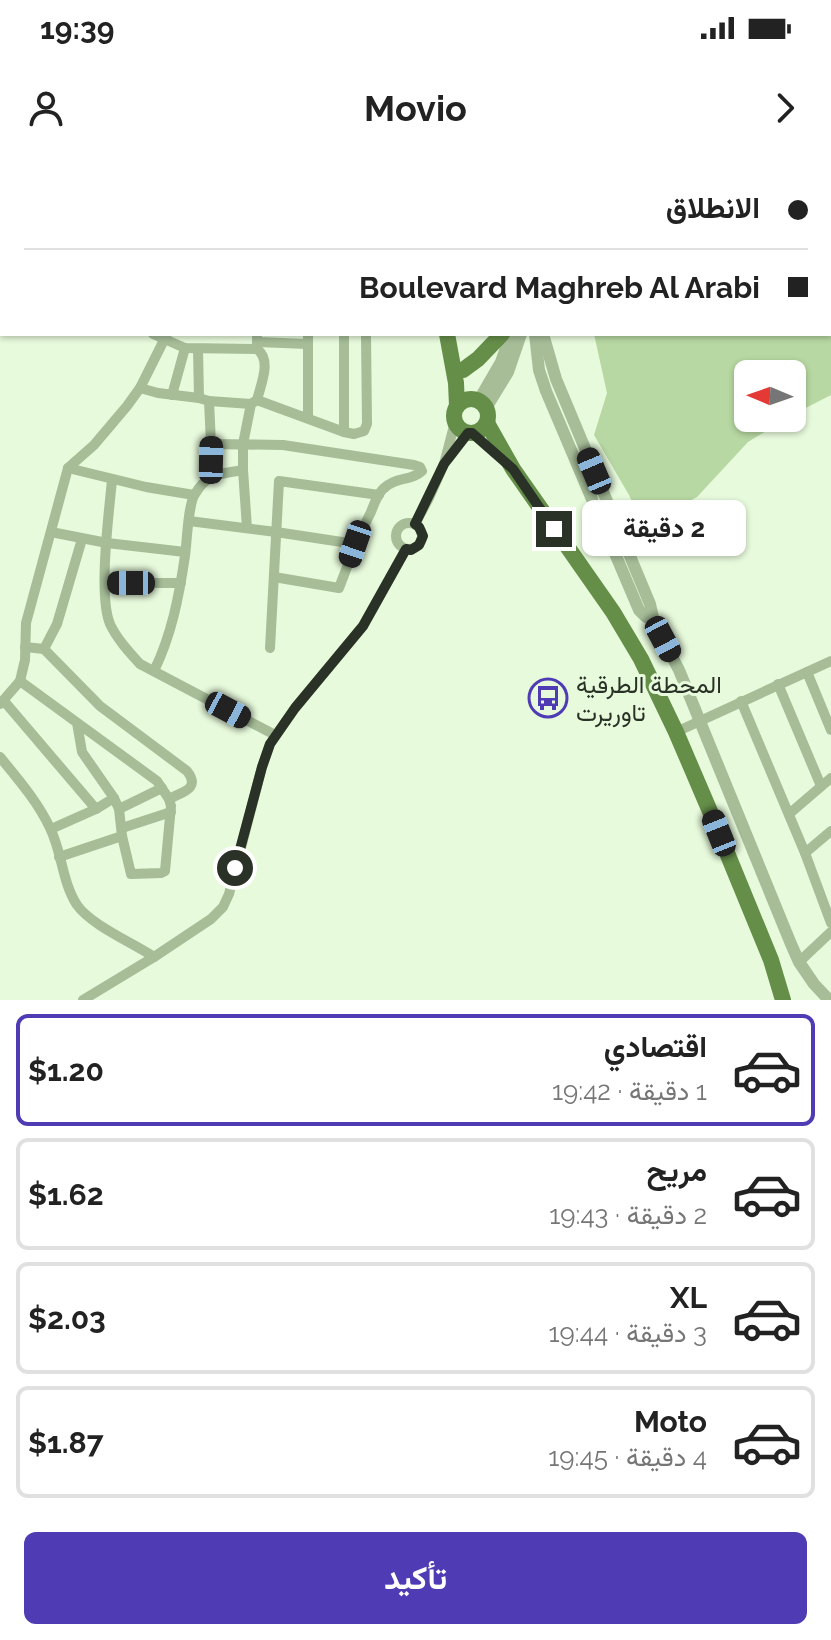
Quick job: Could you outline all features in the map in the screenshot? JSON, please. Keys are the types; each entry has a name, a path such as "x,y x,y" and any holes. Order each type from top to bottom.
{"main road":[{"path":"448,336 459,428 470,433 513,469"},
{"path":"449,336 513,469 626,633 646,669 676,732 771,960 783,1000"},
{"path":"463,370 500,336"},
{"path":"456,414 465,400 482,407"},
{"path":"470,433 479,432 482,407"},
{"path":"771,960 795,1000"}],"street":[{"path":"344,336 344,432"},
{"path":"140,388 204,400 254,402 344,432 359,434 367,424 366,336"},
{"path":"482,407 510,336"},
{"path":"482,407 508,372 520,336"},
{"path":"535,336 539,370 546,391 639,610 654,622"},
{"path":"544,336 556,379 650,604 654,622 679,670 776,912 799,962 829,1000"},
{"path":"96,809 2,702 20,681 25,660 28,612 68,468 110,429 140,388 165,337 185,348 198,349 308,339 308,418"},
{"path":"247,528 243,444 262,380 264,358 257,342"},
{"path":"172,395 185,348"},
{"path":"154,671 169,637 181,583 194,495 210,476 211,444 198,349"},
{"path":"415,524 444,464 456,414"},
{"path":"444,464 470,433"},
{"path":"211,444 309,448 414,465 422,471 384,487 355,544 339,588 274,577"},
{"path":"68,468 112,480 194,495"},
{"path":"210,476 243,470"},
{"path":"112,480 107,543 107,610 110,623 126,649 140,664 275,735"},
{"path":"270,648 279,481 379,495"},
{"path":"189,521 355,544"},
{"path":"407,523 415,524 422,531 422,541 416,548 406,549 399,544 397,532 407,523"},
{"path":"51,532 107,543 185,552"},
{"path":"44,649 57,624 82,539"},
{"path":"83,1000 154,957 211,919 223,907 270,744 295,708 363,626 406,549"},
{"path":"106,583 181,583"},
{"path":"25,647 44,649 100,706 187,771 192,785 169,799"},
{"path":"676,732 831,661"},
{"path":"807,672 831,730"},
{"path":"20,681 153,777 162,788 169,799 171,812 165,871 131,874 116,803 82,752 77,723"},
{"path":"778,684 821,786"},
{"path":"741,701 831,923"},
{"path":"0,757 23,785 51,829 68,886 77,904 90,918 154,957"},
{"path":"789,814 831,778"},
{"path":"51,829 96,809 162,788"},
{"path":"59,857 171,812"},
{"path":"805,853 831,831"},
{"path":"799,962 831,932"}],"green space":[{"path":"594,336 831,336 831,395 806,408 806,360 734,360 734,432 764,432 748,442 697,497 655,520 637,513 594,435 607,393"}],"place":[{"name":"المحطة الطرقية تاوريرت","path":"548,698"}],"route":[{"path":"235,868 270,744 295,708 363,626 406,549 416,548 422,541 422,531 415,524 444,464 468,433 472,433 513,469 554,529"}]}
